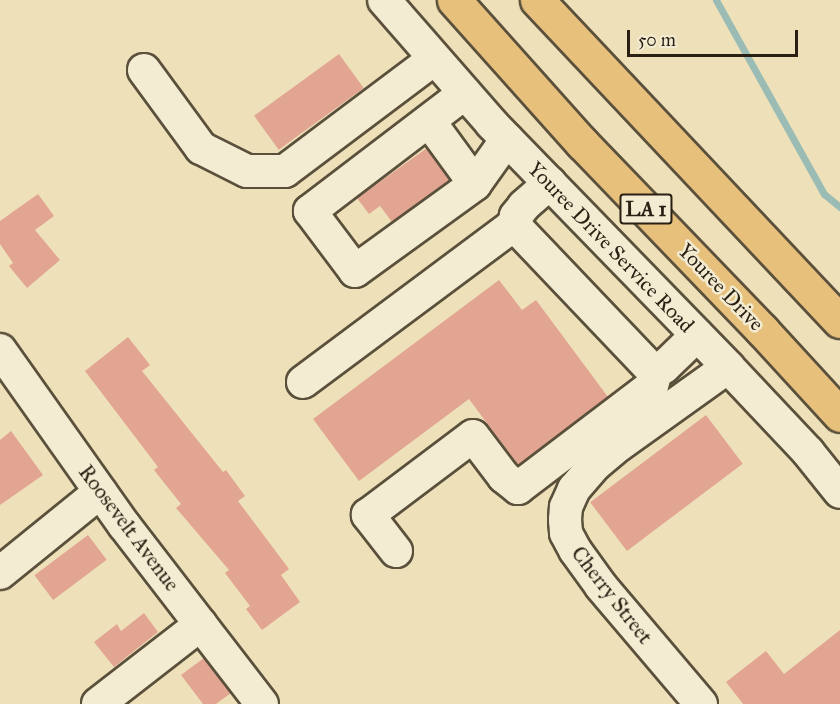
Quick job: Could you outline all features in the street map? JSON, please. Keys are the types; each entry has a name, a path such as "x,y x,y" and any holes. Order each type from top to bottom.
{"main road":[{"name":"Youree Drive","path":"454,0 582,143 762,330 840,415"},
{"path":"537,0 840,321"}],"street":[{"name":"Youree Drive Service Road","path":"384,0 507,139 728,367 808,452 840,492"},
{"path":"144,70 201,148 247,171 285,171 434,59"},
{"path":"465,93 310,211 355,271 475,184 507,139"},
{"path":"429,121 475,184"},
{"path":"348,125 376,161"},
{"path":"303,382 514,225 516,216 524,206 550,183"},
{"path":"514,225 656,371"},
{"path":"396,551 368,514 473,436 500,473 518,488 652,386 656,371 664,367 697,335"},
{"name":"Roosevelt Avenue","path":"0,350 100,492 262,704"},
{"name":"Cherry Street","path":"701,704 575,550 566,533 566,507 574,489 596,464 728,367"},
{"path":"0,573 100,492"},
{"path":"98,704 201,624"}],"building":[{"path":"339,54 364,88 279,150 254,116"},
{"path":"427,148 449,180 392,222 380,206 369,214 357,198"},
{"path":"38,194 54,216 35,230 60,260 27,288 9,266 13,263 0,244 0,221"},
{"path":"499,280 522,310 536,300 608,397 518,465 469,399 359,481 313,419"},
{"path":"128,337 150,365 142,371 223,472 226,470 245,496 238,501 289,569 281,575 300,602 262,630 246,609 250,606 225,573 229,570 176,508 181,504 154,470 158,467 85,371"},
{"path":"706,415 743,464 627,551 590,502"},
{"path":"11,431 43,475 0,505 0,440"},
{"path":"88,535 107,560 53,600 34,575"},
{"path":"144,613 158,632 114,667 94,642 117,624 121,631"},
{"path":"840,630 840,704 743,704 726,682 766,651 784,674"},
{"path":"204,658 231,693 216,704 203,704 181,675"}],"waterway":[{"path":"716,0 824,194 840,207"}]}
